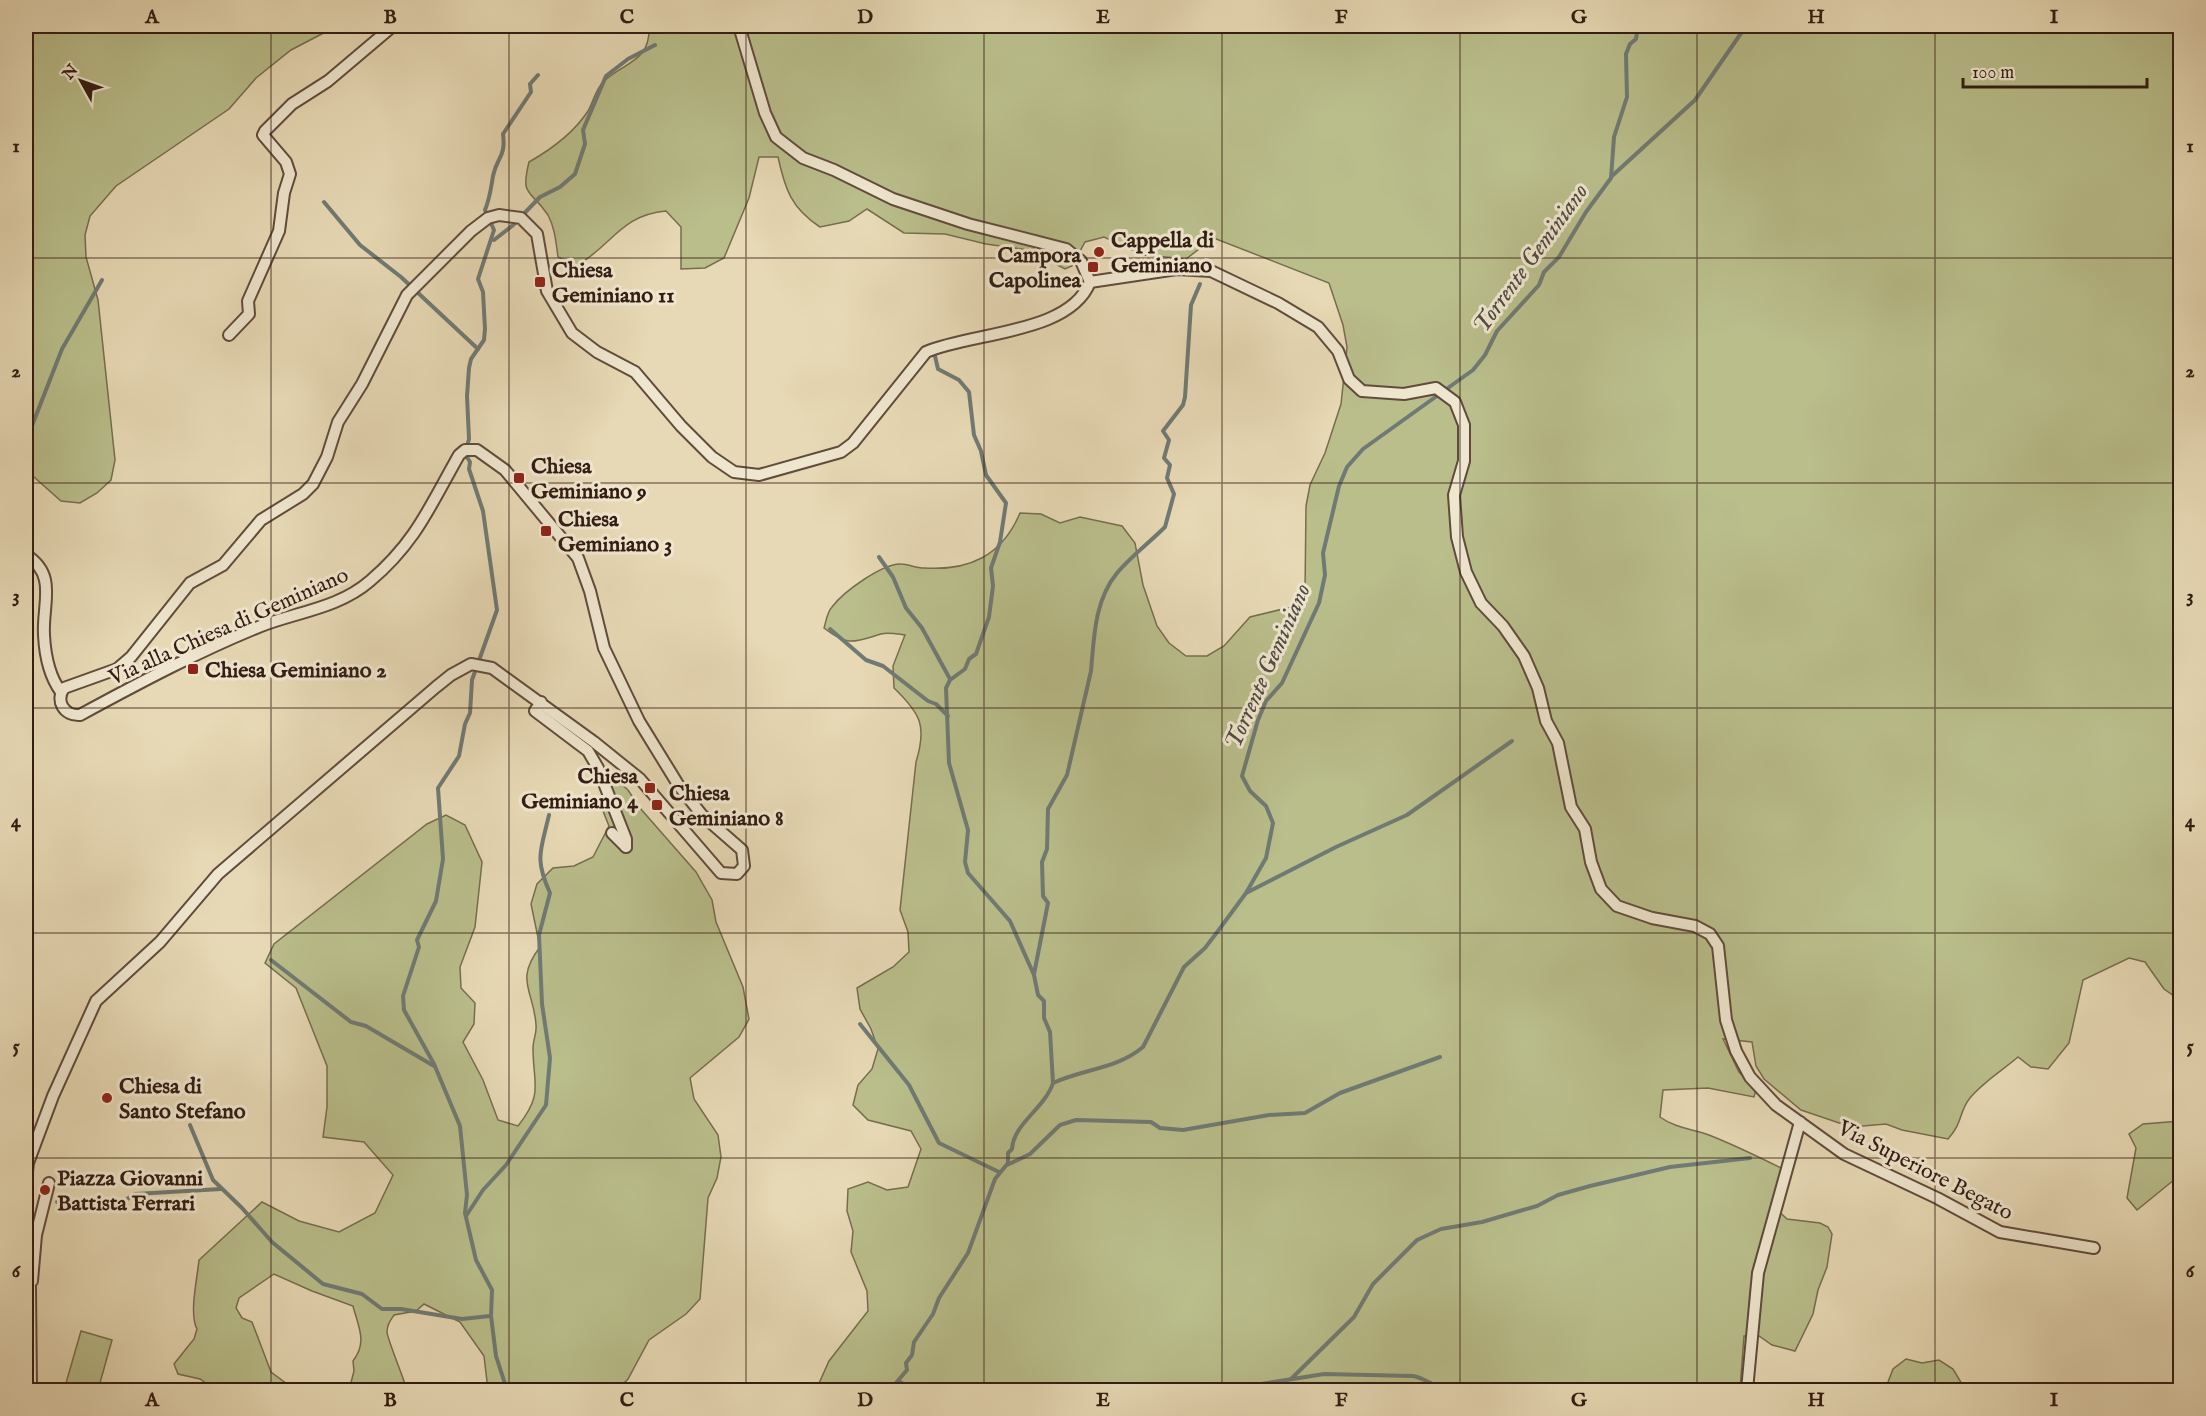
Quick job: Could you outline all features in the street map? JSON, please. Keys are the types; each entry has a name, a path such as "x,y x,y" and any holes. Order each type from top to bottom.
{"street":[{"path":"229,335 249,314 248,301 279,231 284,192 290,174 286,162 263,135 265,131 292,104 328,81 393,26"},
{"path":"739,26 765,113 776,137 803,158 834,170 893,199 968,224 1066,249 1081,261 1090,282"},
{"name":"Via alla Chiesa di Geminiano","path":"26,1180 28,1163 53,1096 96,1001 160,942 218,874 436,687 462,668 481,664 492,668 541,702 640,780 721,873 731,875 741,870 746,860 742,850 702,815 679,786 639,721 604,648 590,591 578,558 505,470 477,450 465,450 459,455 415,534 382,570 355,592 340,601 260,627 80,715 65,711 60,702 61,692 73,682 117,669 131,657 190,584 223,565 261,520 303,494 313,484 327,458 338,422 362,384 408,295 422,278 488,218 510,215 530,225 541,245 547,291 563,321 584,344 635,372 681,426 712,457 734,472 759,475 841,452 853,443 926,352 942,345 1037,324 1070,308 1086,293 1090,282"},
{"name":"Via Superiore Begato","path":"1090,282 1177,269 1210,271 1278,303 1318,327 1338,351 1349,379 1362,391 1404,394 1436,388 1455,402 1464,425 1464,461 1454,495 1457,537 1466,572 1481,603 1503,626 1524,656 1538,688 1546,721 1558,743 1571,807 1585,829 1591,862 1601,889 1617,906 1653,918 1695,926 1710,934 1718,946 1726,1020 1736,1051 1749,1077 1776,1105 1844,1154 1937,1198 2000,1232 2094,1248"},
{"path":"26,555 45,576 48,599 44,634 51,678 61,692"},
{"path":"541,702 536,711 588,751 598,768 626,839 626,847 612,833"},
{"path":"1747,1390 1758,1273 1800,1122"},
{"path":"30,1287 34,1273 36,1235 50,1183"},
{"path":"26,1260 30,1287 32,1390"}],"green space":[{"path":"26,26 337,26 291,50 256,78 229,109 116,186 90,216 85,235 86,257 98,300 115,460 111,480 97,493 80,503 61,501 26,470"},
{"path":"649,26 2180,26 2180,1000 2164,989 2145,962 2129,958 2083,980 2069,1043 2048,1069 2031,1067 2018,1057 1975,1092 1948,1139 1902,1130 1886,1124 1851,1127 1801,1110 1764,1079 1756,1066 1752,1042 1723,1039 1739,1072 1756,1089 1754,1097 1708,1088 1663,1090 1660,1117 1678,1126 1718,1139 1783,1169 1771,1204 1787,1219 1820,1223 1828,1227 1832,1234 1827,1267 1818,1290 1813,1314 1795,1351 1772,1345 1759,1336 1744,1336 1740,1390 816,1390 829,1361 868,1311 867,1291 851,1252 853,1231 847,1211 848,1189 868,1182 887,1190 908,1187 921,1149 911,1131 868,1120 853,1105 858,1085 872,1069 878,1049 871,1029 860,1009 857,988 893,967 909,952 908,932 900,910 921,730 916,713 894,688 893,666 905,635 884,633 857,641 845,640 824,628 829,612 837,601 854,587 884,568 904,564 921,568 955,567 982,558 1004,540 1020,513 1041,514 1060,523 1080,517 1122,526 1135,543 1143,585 1157,626 1169,643 1186,656 1207,656 1224,646 1250,617 1291,607 1305,592 1306,506 1310,485 1325,453 1341,404 1347,347 1343,325 1329,283 1206,235 1203,246 1186,259 1144,255 1104,237 1085,242 1072,266 1065,269 1028,250 986,244 945,234 904,233 867,209 849,221 820,227 802,213 791,197 783,179 778,157 759,157 749,198 724,258 705,268 681,269 681,227 666,211 638,218 576,266 558,257 555,236 548,215 527,188 529,162 569,134 588,111 603,82 641,54 646,47"},
{"path":"611,775 628,790 640,808 696,872 712,900 716,922 743,987 749,1019 739,1037 690,1078 694,1099 718,1135 721,1157 717,1178 708,1198 700,1299 686,1314 649,1340 628,1379 617,1390 488,1390 484,1356 460,1322 424,1304 416,1311 394,1315 387,1332 407,1390 349,1390 354,1371 353,1361 358,1354 361,1341 353,1306 274,1274 239,1298 236,1308 242,1318 252,1322 271,1372 295,1390 215,1390 200,1379 178,1374 174,1364 194,1339 197,1329 194,1306 199,1260 262,1202 299,1221 339,1232 375,1213 393,1175 364,1142 323,1137 327,1107 327,1066 296,988 265,963 274,944 427,824 446,815 465,825 482,862 475,927 460,967 461,988 475,1003 474,1024 463,1042 483,1080 498,1120 518,1126 531,1105 535,1088 533,1048 536,1025 527,977 532,959 540,947 531,904 537,884 553,868 574,866 593,857 609,826 601,800 603,789"},
{"path":"2180,1121 2180,1175 2137,1210 2127,1198 2136,1148 2129,1134 2143,1124"},
{"path":"81,1331 112,1340 98,1390 64,1390"},
{"path":"1906,1359 1922,1363 1939,1360 1953,1369 1962,1384 1959,1390 1885,1390 1893,1369"}],"waterway":[{"name":"Torrente Geminiano","path":"890,1390 907,1370 906,1363 912,1355 914,1342 968,1253 995,1179 1008,1163 1008,1153 1023,1124 1049,1092 1053,1083 1122,1060 1143,1047 1184,967 1205,948 1218,931 1246,893 1266,858 1273,823 1266,806 1250,791 1242,776 1258,720 1266,701 1282,683 1319,603 1325,575 1323,553 1339,486 1347,467 1363,449 1473,370 1485,355 1497,331 1539,285 1544,272 1559,257 1586,212 1611,178 1614,137 1627,97 1626,54 1630,44 1636,39 1638,26"},
{"path":"1612,176 1695,100 1746,26"},
{"path":"494,240 512,226 540,197 560,187 575,174 585,144 583,130 606,76 628,59 655,45"},
{"path":"507,1390 496,1356 491,1316 492,1290 476,1260 465,1213 467,1195 460,1126 434,1064 404,1010 403,996 419,947 417,940 436,901 443,859 438,788 459,756 465,724 470,713 472,680 497,610 483,511 469,469 470,462 465,454 469,439 467,396 469,368 471,359 484,340 483,292 478,279 494,230 485,210 493,176 502,153 503,134 531,92 530,84 538,75"},
{"path":"324,202 360,245 401,277 478,349"},
{"path":"26,441 62,349 102,280"},
{"path":"1034,974 1048,903 1043,896 1042,862 1047,849 1048,809 1067,775 1091,671 1094,633 1099,608 1109,584 1117,573 1165,527 1174,494 1167,478 1170,465 1164,458 1169,440 1163,431 1183,405 1191,305 1200,284"},
{"path":"935,356 938,369 959,380 969,392 974,435 981,451 986,475 1006,503 1000,542 991,568 993,586 989,617 976,654 969,659 965,669 950,680 946,688 949,763 968,830 965,862 968,873 1010,921 1034,975 1038,995 1044,1001 1044,1018 1050,1032 1053,1083"},
{"path":"879,557 893,577 906,608 922,628 950,679"},
{"path":"830,629 866,660 883,666 928,701 936,704 948,716"},
{"path":"1246,893 1336,847 1407,815 1512,741"},
{"path":"466,1216 483,1190 506,1165 546,1105 550,1058 542,1004 539,935 550,893 542,871 540,854 549,815"},
{"path":"271,960 351,1022 366,1026 434,1066"},
{"path":"860,1024 909,1085 939,1143 999,1172"},
{"path":"1007,1165 1030,1154 1060,1125 1076,1120 1151,1122 1160,1128 1183,1130 1269,1115 1305,1113 1340,1093 1440,1057"},
{"path":"190,1125 213,1180 272,1242 323,1284 362,1294 382,1309 401,1309 462,1319 490,1316"},
{"path":"1292,1378 1354,1317 1373,1284 1417,1240 1441,1229 1482,1222 1537,1206 1558,1195 1590,1186 1670,1167 1750,1158"},
{"path":"57,1202 113,1208 135,1194 221,1189"},
{"path":"1224,1390 1324,1374 1413,1376 1447,1390"},
{"path":"900,1382 914,1390"}],"place":[{"name":"Cappella di Geminiano","path":"1099,252"},
{"name":"Campora Capolinea","path":"1093,267"},
{"name":"Chiesa Geminiano 11","path":"540,282"},
{"name":"Chiesa Geminiano 9","path":"519,478"},
{"name":"Chiesa Geminiano 3","path":"546,531"},
{"name":"Chiesa Geminiano 2","path":"193,669"},
{"name":"Chiesa Geminiano 4","path":"650,788"},
{"name":"Chiesa Geminiano 8","path":"657,805"},
{"name":"Chiesa di Santo Stefano","path":"107,1098"},
{"name":"Piazza Giovanni Battista Ferrari","path":"45,1190"}]}
